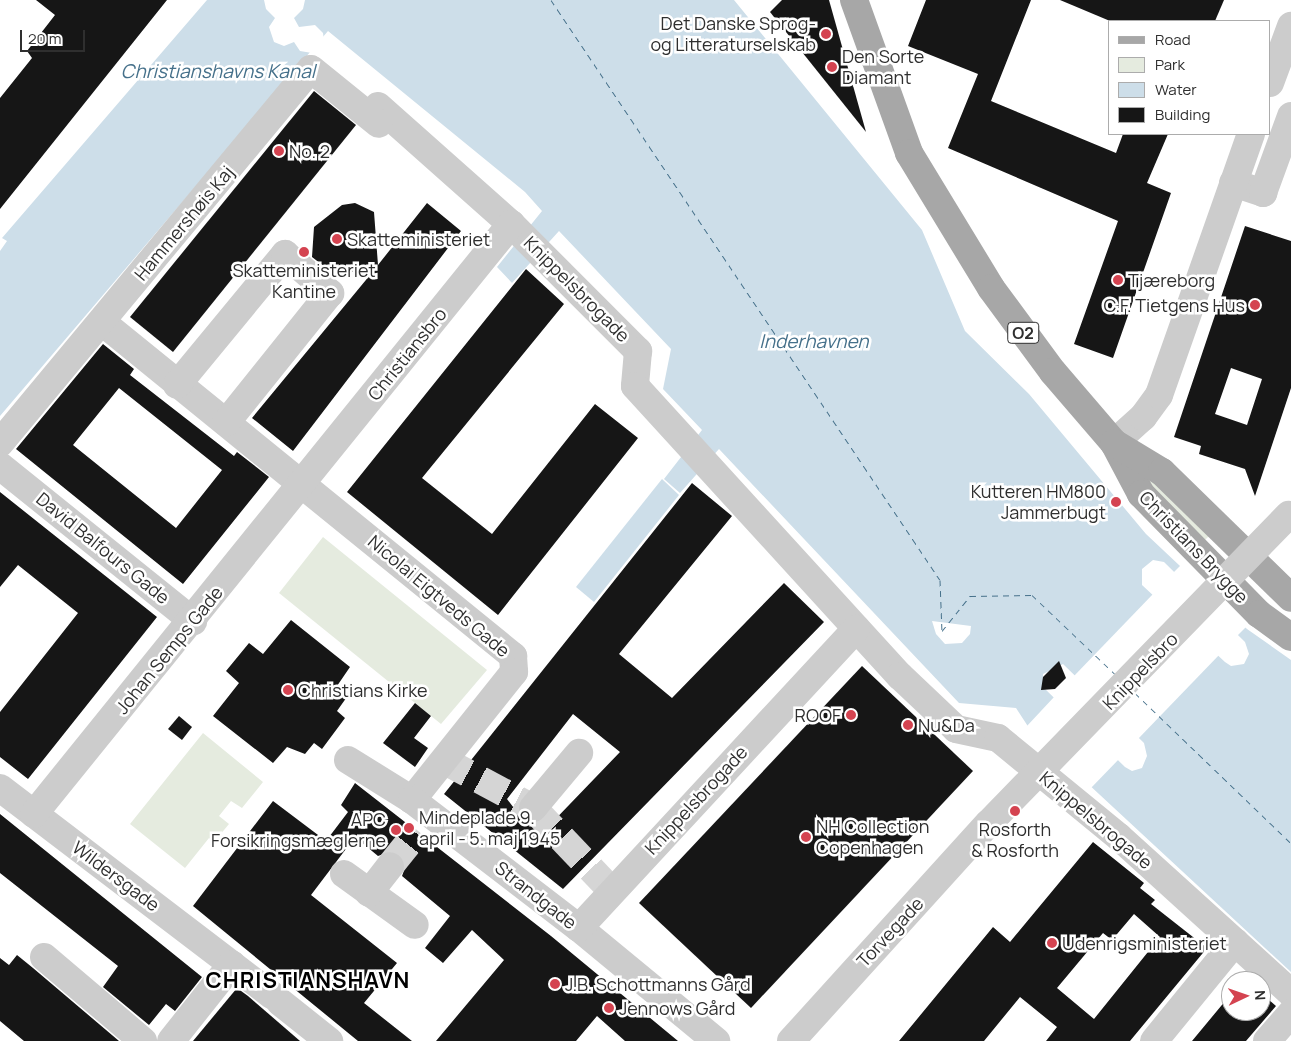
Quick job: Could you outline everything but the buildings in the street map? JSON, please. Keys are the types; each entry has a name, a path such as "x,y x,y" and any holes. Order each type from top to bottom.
{"main road":[{"name":"Christians Brygge","path":"854,0 909,153 931,195 946,214 1034,348 1114,443 1141,494 1259,614 1291,637"},
{"name":"Christians Brygge","path":"870,0 946,214"},
{"name":"Christians Brygge","path":"1114,443 1162,472 1291,598"}],"street":[{"path":"1271,80 1291,26"},
{"name":"Hammershøis Kaj","path":"0,444 311,70 378,115"},
{"name":"Knippelsbrogade","path":"378,115 516,228 638,351 635,386 856,629 956,729 998,738 1120,837 1291,993"},
{"path":"1236,175 1262,194 1291,116"},
{"path":"1114,443 1143,417 1160,395 1251,135"},
{"name":"Christiansbro","path":"302,485 516,228"},
{"path":"177,385 285,254 330,293 226,423"},
{"name":"Nicolai Eigtveds Gade","path":"102,322 177,385 513,656 514,672 420,815"},
{"name":"David Balfours Gade","path":"6,471 194,621"},
{"name":"Johan Semps Gade","path":"34,814 194,621 302,485"},
{"name":"Knippelsbro","path":"988,823 1290,514"},
{"name":"Knippelsbrogade","path":"579,928 856,629"},
{"path":"533,808 579,752"},
{"name":"Strandgade","path":"348,760 420,815 579,928 716,1041"},
{"name":"Wildersgade","path":"0,788 232,964 329,1041"},
{"name":"Torvegade","path":"791,1041 988,823"},
{"path":"369,893 390,866"},
{"path":"344,874 415,925"},
{"path":"1154,1041 1235,942"},
{"path":"44,956 142,1041"},
{"path":"170,1041 232,964"},
{"path":"1267,1041 1291,1013"}],"green space":[{"path":"1144,470 1212,533 1200,545 1140,474"},
{"path":"323,537 487,670 441,724 279,593"},
{"path":"203,733 263,782 242,808 231,801 219,816 229,824 214,842 209,838 185,868 130,824"}],"water":[{"name":"Inderhavnen","path":"207,0 734,0 922,230 965,331 1029,394 1146,534 1247,629 1291,660 1291,972 1031,731 1016,708 959,703 719,449 680,493 664,479 702,430 663,389 671,349 559,231 512,283 497,267 542,211 525,192 328,31 0,416 0,251 7,241 2,238","holes":["1153,560 1164,562 1245,642 1249,654 1244,664 1231,666 1225,662 1142,585 1142,569","1063,664 1144,743 1147,756 1142,768 1132,771 1125,767 1043,687 1043,674"]},
{"path":"662,479 679,495 594,602 576,587"}],"pier":[{"path":"264,0 305,0 303,9 294,18 299,27 315,25 323,33 324,40 312,53 300,51 294,42 284,46 274,42 269,27 275,18 266,9"},
{"path":"1182,564 1247,626 1236,637 1172,574"},
{"path":"1154,593 1220,654 1137,740 1074,676"},
{"path":"932,621 971,626 970,634 962,643 945,644 936,634"},
{"path":"1055,696 1120,758 1090,789 1026,727"}],"ferry route":[{"path":"551,0 940,580 942,631 970,596 1032,595 1116,675"},
{"path":"1135,693 1291,843"}],"tunnel":[{"path":"443,760 533,808 611,890"},
{"path":"390,866 418,831"}],"place":[{"name":"Det Danske Sprog- og Litteraturselskab","path":"826,34"},
{"name":"Den Sorte Diamant","path":"832,67"},
{"name":"No. 2","path":"279,151"},
{"name":"Skatteministeriet","path":"337,239"},
{"name":"Skatteministeriet Kantine","path":"304,252"},
{"name":"Tjæreborg","path":"1118,280"},
{"name":"C.F. Tietgens Hus","path":"1255,305"},
{"name":"Kutteren HM800 Jammerbugt","path":"1116,502"},
{"name":"Christians Kirke","path":"288,690"},
{"name":"ROOF","path":"851,715"},
{"name":"Nu&Da","path":"908,725"},
{"name":"Rosforth & Rosforth","path":"1015,811"},
{"name":"Mindeplade 9. april - 5. maj 1945","path":"409,828"},
{"name":"APC Forsikringsmæglerne","path":"396,830"},
{"name":"NH Collection Copenhagen","path":"806,837"},
{"name":"Udenrigsministeriet","path":"1052,943"},
{"name":"J.B. Schottmanns Gård","path":"555,984"},
{"name":"Jennows Gård","path":"609,1008"}],"district":[{"name":"CHRISTIANSHAVN","path":"308,981"}],"water label":[{"name":"Christianshavns Kanal","path":"218,72"}]}
